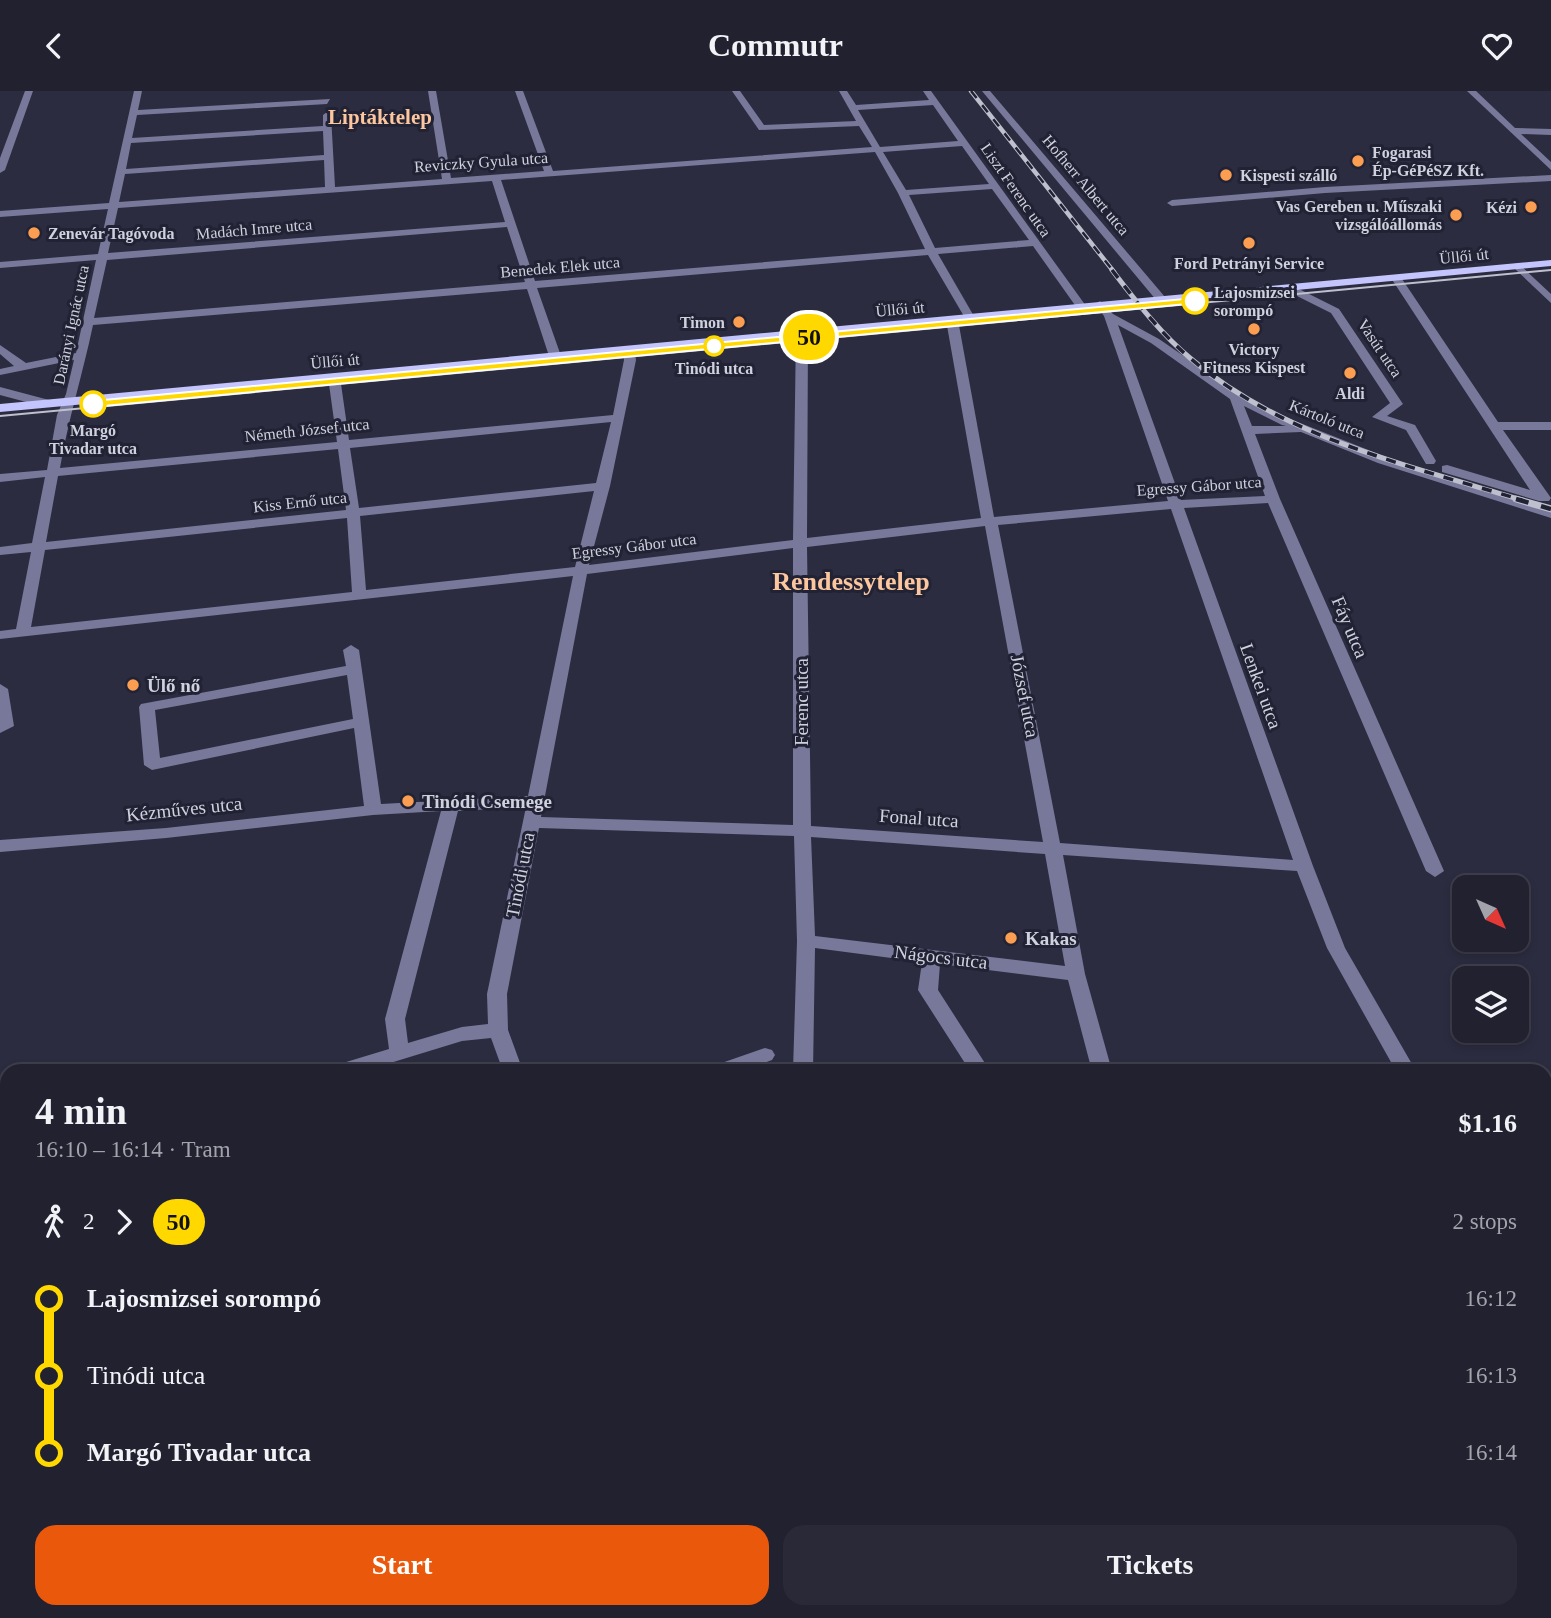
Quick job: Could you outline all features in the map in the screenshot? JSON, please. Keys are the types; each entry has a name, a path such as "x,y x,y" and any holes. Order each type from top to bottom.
{"main road":[{"name":"Üllői út","path":"9,403 46,403 334,377 1081,306 1105,310 1161,299 1551,263"}],"street":[{"path":"0,170 30,91"},
{"name":"Darányi Ignác utca","path":"23,632 63,415 70,400 81,355 138,91"},
{"path":"432,91 447,181"},
{"path":"519,91 549,173"},
{"path":"736,91 762,128 861,123"},
{"path":"843,91 874,148 903,193 931,251 970,318"},
{"name":"Liszt Ferenc utca","path":"927,91 1081,306"},
{"name":"Hofherr Albert utca","path":"986,91 1161,299"},
{"path":"1471,91 1551,167"},
{"path":"133,113 327,96 330,189"},
{"path":"852,108 936,102"},
{"path":"127,141 327,128"},
{"path":"1514,131 1551,132"},
{"name":"Reviczky Gyula utca","path":"0,214 549,173 633,163 964,143"},
{"path":"120,172 328,157"},
{"path":"495,177 555,356"},
{"path":"1172,203 1325,190 1551,178"},
{"path":"903,193 994,186"},
{"name":"Madách Imre utca","path":"0,265 511,224"},
{"name":"Benedek Elek utca","path":"88,322 1034,243"},
{"path":"1518,266 1551,300"},
{"path":"1396,278 1492,426 1546,498"},
{"name":"Vasút utca","path":"1287,287 1335,311 1397,404 1378,417 1410,428 1435,464 1546,498"},
{"name":"Kártoló utca","path":"1105,310 1235,397 1308,431 1382,460 1551,514"},
{"name":"Lenkei utca","path":"1105,310 1304,866 1336,948 1402,1064"},
{"name":"József utca","path":"952,320 1076,974 1100,1064"},
{"name":"Ferenc utca","path":"802,333 800,543 802,831 806,941 803,1064"},
{"path":"0,348 22,366"},
{"name":"Tinódi utca","path":"510,1064 498,1030 497,994 581,570 603,486 630,360 628,349"},
{"path":"0,372 81,355"},
{"path":"334,377 345,443 359,596"},
{"path":"0,391 9,403"},
{"name":"Fáy utca","path":"1235,397 1273,499 1435,871"},
{"name":"Németh József utca","path":"0,478 618,418"},
{"path":"1492,426 1551,426"},
{"path":"1247,430 1308,431"},
{"name":"Kiss Ernő utca","path":"0,551 603,486"},
{"name":"Egressy Gábor utca","path":"0,635 359,596 988,520 1176,503 1273,499"},
{"path":"351,650 373,810"},
{"path":"354,669 147,707 152,765 360,722"},
{"path":"0,689 6,726 0,728"},
{"name":"Kézműves utca","path":"0,846 166,833 373,810 536,801"},
{"path":"398,1053 395,1019 451,806"},
{"name":"Fonal utca","path":"531,822 802,831 1304,866"},
{"name":"Nágocs utca","path":"806,941 1076,974"},
{"path":"932,956 928,990 970,1064"},
{"path":"363,1064 462,1034 498,1030"},
{"path":"740,1064 765,1055"}],"tram line":[{"path":"0,416 1551,270"},
{"name":"50","path":"93,404 1195,301"}],"railway":[{"path":"971,91 1114,272"},
{"path":"1112,270 1149,316 1190,358 1265,409 1348,446 1522,500"},
{"path":"1516,499 1551,509"}],"place":[{"name":"Fogarasi Ép-GéPéSZ Kft.","path":"1358,161"},
{"name":"Kispesti szálló","path":"1226,175"},
{"name":"Kézi","path":"1531,207"},
{"name":"Vas Gereben u. Műszaki vizsgálóállomás","path":"1456,215"},
{"name":"Zenevár Tagóvoda","path":"34,233"},
{"name":"Ford Petrányi Service","path":"1249,243"},
{"name":"Lajosmizsei sorompó","path":"1195,301"},
{"name":"Timon","path":"739,322"},
{"name":"Victory Fitness Kispest","path":"1254,329"},
{"name":"Tinódi utca","path":"714,346"},
{"name":"Aldi","path":"1350,373"},
{"name":"Margó Tivadar utca","path":"93,404"},
{"name":"Ülő nő","path":"133,685"},
{"name":"Tinódi Csemege","path":"408,801"},
{"name":"Kakas","path":"1011,938"}],"district":[{"name":"Liptáktelep","path":"380,117"},
{"name":"Rendessytelep","path":"851,581"}]}
